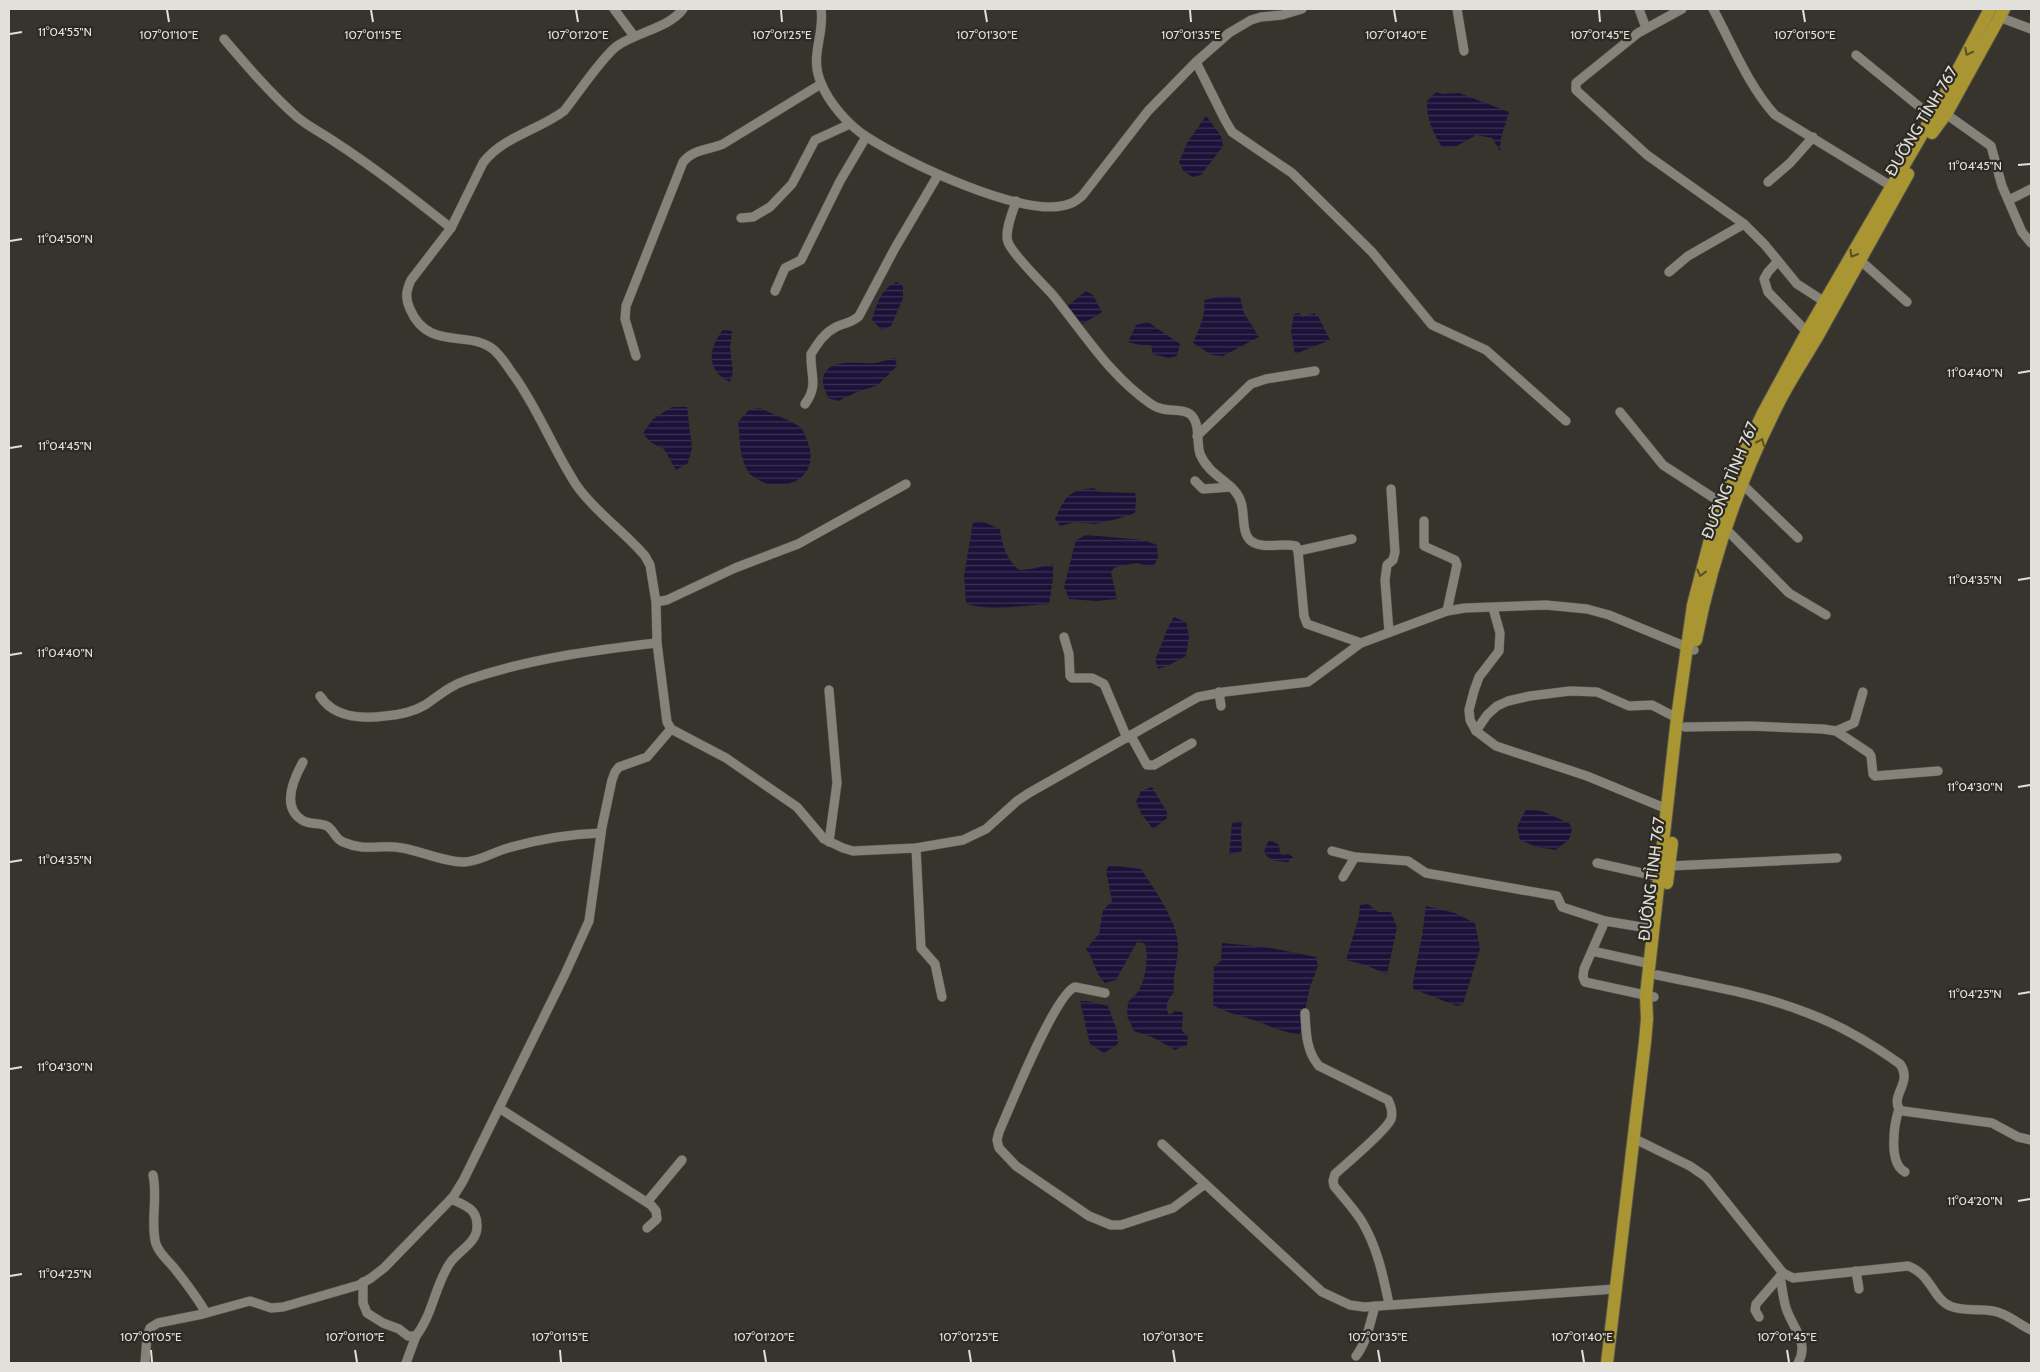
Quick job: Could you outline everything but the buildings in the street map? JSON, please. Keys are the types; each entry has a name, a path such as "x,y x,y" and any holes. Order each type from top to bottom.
{"main road":[{"name":"ĐƯỜNG TỈNH 767","path":"1654,969 1654,929 1667,809 1691,648 1693,604 1710,540 1723,504 1763,413 1807,332 1932,117 1953,91 1998,12"},
{"name":"ĐƯỜNG TỈNH 767","path":"1691,648 1725,528 1742,484 1778,404 1909,173 1938,123 1946,114 1953,91"},
{"name":"ĐƯỜNG TỈNH 767","path":"1607,1363 1650,996 1670,866 1681,722"}],"street":[{"path":"614,9 634,36"},
{"path":"683,9 677,17 634,36 611,51 564,111 490,154 483,162 451,228 411,280 406,290 407,302 423,328 436,335 483,344 492,348 501,356 530,398 576,484 590,504 645,556 650,565 656,602 657,643 665,718 671,729 726,758 797,807 819,834 829,842 853,851 916,848 963,840 986,829 1017,800 1182,705 1219,692 1308,682 1361,643 1447,611 1465,608 1546,605 1587,609 1608,615 1691,648"},
{"path":"821,9 822,23 815,57 816,67 821,84 830,100 850,124 866,137 938,175 981,192 1044,207 1069,204 1082,196 1148,111 1196,62 1228,33 1251,20 1282,15 1302,9"},
{"path":"1457,9 1464,51"},
{"path":"1639,9 1646,28"},
{"path":"1682,9 1646,28 1576,83 1576,90 1647,155 1744,224 1797,284 1826,302"},
{"path":"1713,9 1765,103 1775,114 1891,186"},
{"path":"1998,12 2031,29"},
{"path":"224,39 296,116 405,192 451,228"},
{"path":"1856,54 1932,117"},
{"path":"1196,62 1224,120 1232,132 1292,173 1372,252 1432,325 1486,350 1566,421"},
{"path":"636,356 625,319 626,306 683,162 688,155 694,152 712,149 723,144 821,84"},
{"path":"1946,114 1992,146 2002,186 2022,232 2031,243"},
{"path":"740,218 753,217 770,207 792,184 815,140 850,124"},
{"path":"775,291 785,268 801,260 840,181 866,137"},
{"path":"1768,182 1790,164 1813,137"},
{"path":"805,404 811,396 813,389 814,373 811,354 822,337 837,326 855,320 858,316 894,248 938,175"},
{"path":"2008,200 2031,189"},
{"path":"1016,201 1007,236 1012,248 1116,375 1152,406 1166,411 1180,410 1190,414 1195,422 1199,452 1206,466 1237,493 1241,502 1246,534 1249,540 1262,545 1296,546 1304,616 1307,624 1361,643"},
{"path":"1669,272 1688,256 1744,224"},
{"path":"1778,261 1764,279 1765,286 1768,292 1807,332"},
{"path":"1860,261 1907,302"},
{"path":"1197,436 1251,384 1266,379 1315,371"},
{"path":"1620,412 1663,465 1723,504"},
{"path":"1195,481 1203,489 1231,487"},
{"path":"656,602 667,600 735,568 798,544 906,484"},
{"path":"1742,484 1798,538"},
{"path":"1389,632 1385,580 1387,565 1393,560 1395,552 1391,489"},
{"path":"1424,521 1424,546 1455,560 1457,566 1447,611"},
{"path":"1725,528 1789,593 1826,615"},
{"path":"1298,551 1352,539"},
{"path":"1494,608 1500,633 1499,651 1479,677 1474,691 1469,710 1470,720 1476,731 1496,746 1587,776 1667,809"},
{"path":"1064,637 1069,654 1070,676 1072,678 1092,678 1104,684 1129,736 1147,765 1154,765 1192,743"},
{"path":"320,696 325,704 335,711 344,714 377,717 401,714 420,708 447,688 509,667 615,648 657,643"},
{"path":"829,690 837,783 829,842"},
{"path":"1476,731 1487,715 1502,704 1530,696 1570,691 1597,692 1629,706 1652,705 1681,722 1836,731 1869,753 1873,774 1876,776 1938,771"},
{"path":"1219,692 1221,706"},
{"path":"1836,731 1854,723 1863,692"},
{"path":"145,1363 147,1336 150,1328 158,1323 250,1301 271,1308 283,1307 363,1282 384,1268 451,1199 463,1181 565,974 589,921 601,833 612,780 619,767 647,757 671,729"},
{"path":"303,762 291,792 293,811 301,819 329,827 341,841 360,848 396,847 456,862 466,862 478,860 506,848 534,841 575,834 601,833"},
{"path":"916,848 921,948 935,964 942,997"},
{"path":"1332,851 1355,857 1408,861 1426,873 1556,896 1562,907 1604,921 1654,929"},
{"path":"1343,876 1355,857"},
{"path":"1670,866 1837,858"},
{"path":"1597,863 1660,877"},
{"path":"1604,921 1584,969 1583,977 1585,982 1650,996"},
{"path":"1592,951 1768,1000 1810,1014 1868,1041 1904,1069 1905,1077 1897,1102 1899,1108 1894,1122 1894,1151 1900,1170 1905,1172"},
{"path":"1105,993 1075,987 1068,992 1042,1037 999,1132 997,1140 999,1148 1016,1166 1089,1216 1111,1225 1121,1225 1173,1208 1205,1184"},
{"path":"1305,1013 1308,1046 1312,1058 1319,1066 1383,1097 1388,1100 1392,1108 1391,1119 1385,1129 1335,1174 1332,1181 1360,1219 1376,1252 1382,1269 1389,1304"},
{"path":"499,1108 654,1208 657,1216 656,1221 647,1228"},
{"path":"1899,1108 1903,1111 1992,1123 1999,1125 2018,1137 2031,1140"},
{"path":"1634,1138 1690,1166 1706,1177 1782,1275 1787,1310 1802,1343 1803,1350 1798,1363"},
{"path":"1162,1144 1322,1292 1350,1305 1375,1306 1615,1289"},
{"path":"646,1202 682,1160"},
{"path":"153,1175 157,1247 197,1297 206,1313"},
{"path":"406,1363 416,1336 434,1301 449,1264 474,1238 477,1231 476,1216 472,1210 451,1199"},
{"path":"1782,1275 1793,1278 1908,1266 1917,1269 1923,1274 1942,1301 1949,1306 1998,1312 2031,1330"},
{"path":"1856,1271 1859,1289"},
{"path":"1760,1317 1755,1310 1756,1304 1782,1275"},
{"path":"363,1282 363,1304 367,1313 383,1323 399,1329 408,1336 416,1336"},
{"path":"1356,1356 1361,1349 1375,1306"}],"shaded area":[{"path":"1436,92 1443,94 1459,93 1509,112 1501,138 1500,151 1492,138 1476,135 1455,147 1442,147 1431,125 1427,107 1427,101"},
{"path":"1206,116 1221,136 1223,146 1201,175 1193,177 1184,172 1179,162 1187,143"},
{"path":"897,282 903,286 903,298 891,326 882,330 872,320 884,292"},
{"path":"1086,291 1093,295 1102,312 1081,325 1066,307"},
{"path":"1224,296 1240,297 1244,313 1259,337 1223,356 1212,355 1193,343 1203,317 1204,300"},
{"path":"1299,313 1303,317 1314,313 1318,316 1330,340 1295,354 1291,331 1294,314"},
{"path":"1148,322 1180,344 1177,356 1168,358 1153,354 1151,345 1128,342 1136,325"},
{"path":"723,330 732,331 730,348 733,372 730,382 717,372 712,359 714,344"},
{"path":"895,358 897,366 878,385 838,401 828,398 823,379 830,367 845,363 875,363"},
{"path":"672,407 687,407 692,448 688,463 676,470 664,449 650,442 643,433 653,419"},
{"path":"761,408 802,429 808,443 811,455 809,466 797,480 788,484 766,483 755,478 749,473 744,464 738,422 750,409"},
{"path":"1094,488 1099,492 1135,493 1135,513 1095,524 1076,522 1060,526 1055,519 1068,496 1078,491"},
{"path":"982,521 1000,529 1005,551 1019,570 1053,564 1049,604 995,608 974,606 966,603 964,576 973,522"},
{"path":"1086,535 1144,540 1157,545 1158,558 1153,567 1136,563 1115,567 1111,572 1117,599 1096,601 1069,599 1064,587 1076,540"},
{"path":"1174,617 1186,622 1189,636 1186,656 1158,669 1155,660"},
{"path":"1152,787 1167,812 1167,818 1153,829 1142,815 1136,802 1141,791"},
{"path":"1526,809 1542,811 1569,823 1572,829 1569,840 1555,850 1537,847 1520,840 1517,827"},
{"path":"1242,821 1242,851 1229,855 1232,823"},
{"path":"1269,839 1279,845 1280,852 1283,855 1288,854 1293,857 1288,862 1269,858 1264,852"},
{"path":"1109,865 1141,869 1164,906 1174,927 1178,952 1174,992 1168,1000 1167,1009 1169,1015 1175,1011 1183,1012 1182,1031 1188,1036 1187,1045 1175,1050 1154,1038 1134,1031 1127,1016 1128,1002 1137,993 1144,976 1147,954 1144,943 1137,942 1116,980 1105,983 1101,979 1086,949 1099,934 1103,910 1112,901 1106,871"},
{"path":"1368,904 1378,912 1391,912 1397,928 1387,974 1346,960 1359,916 1360,905"},
{"path":"1426,906 1455,913 1475,923 1480,949 1463,1004 1457,1006 1413,989"},
{"path":"1222,943 1266,947 1316,957 1318,966 1310,987 1300,1034 1281,1030 1227,1012 1213,1005 1214,966 1221,961"},
{"path":"1080,1001 1108,1006 1117,1031 1118,1044 1104,1053 1090,1044"}]}
